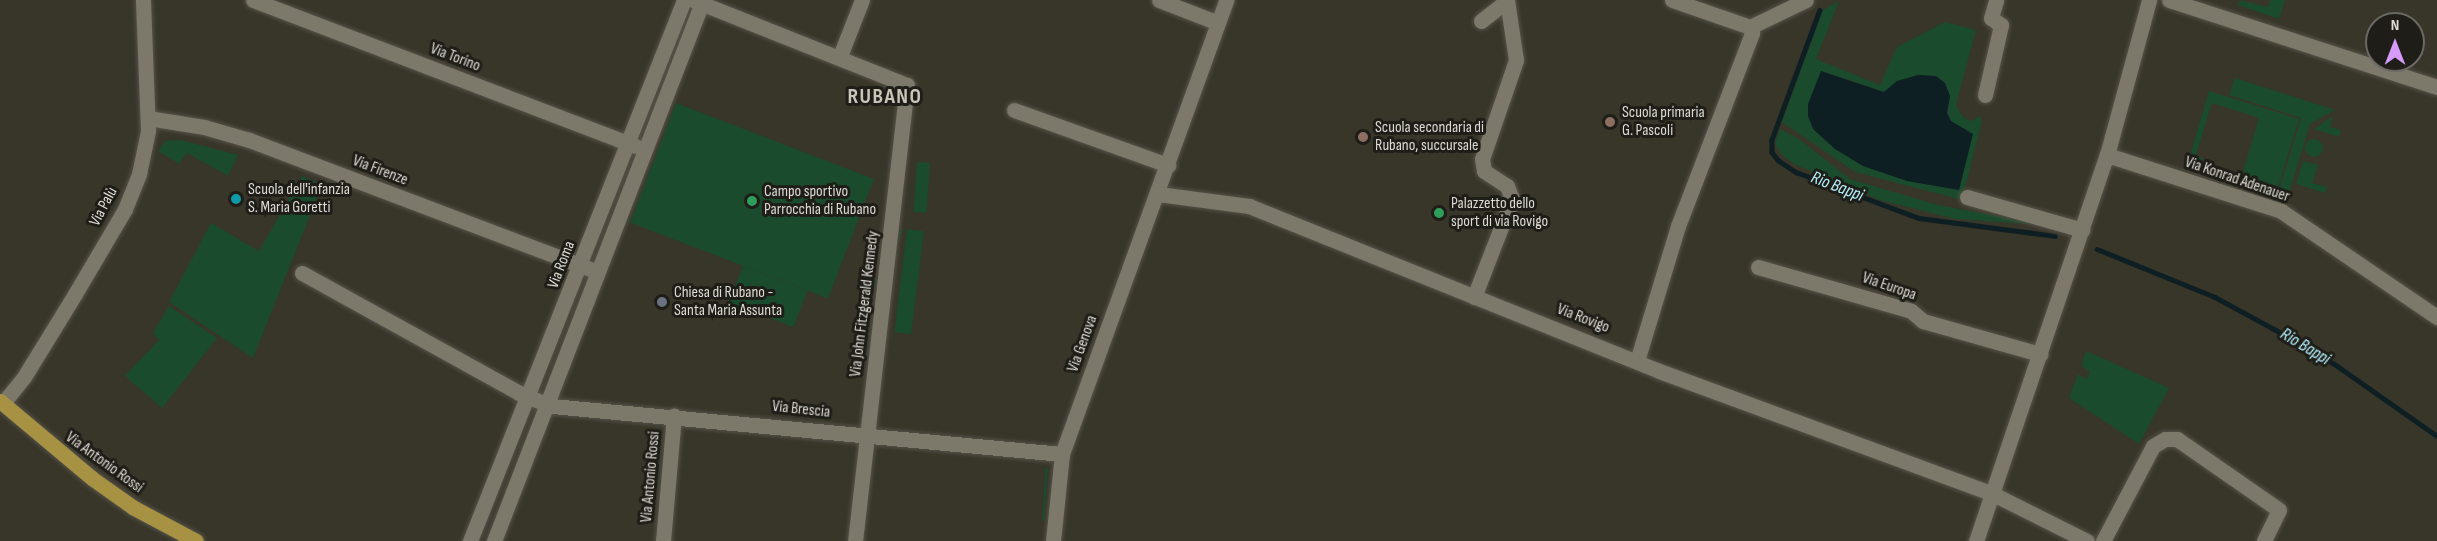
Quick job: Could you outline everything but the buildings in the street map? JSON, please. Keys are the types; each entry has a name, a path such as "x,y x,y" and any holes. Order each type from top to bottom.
{"main road":[{"name":"Via Antonio Rossi","path":"1,402 93,479 134,508 196,541"}],"street":[{"name":"Via Palù","path":"1,402 24,377 125,209 147,147 148,118 142,0"},
{"name":"Via Torino","path":"254,0 644,149"},
{"name":"Via Roma","path":"494,541 581,266 684,0"},
{"path":"840,56 862,0"},
{"path":"1159,0 1218,23"},
{"name":"Via Genova","path":"1053,541 1062,454 1158,194 1226,0"},
{"path":"1672,0 1750,27 1806,0"},
{"path":"1985,95 2001,25 1991,18 1996,0"},
{"path":"1976,541 2107,155 2149,0"},
{"path":"2169,0 2437,87"},
{"name":"Via Roma","path":"470,541 596,271 699,1"},
{"name":"Via John Fitzgerald Kennedy","path":"699,1 840,56 907,85 855,541"},
{"path":"1474,297 1512,199 1507,186 1484,171 1482,159 1516,60 1507,1 1481,21"},
{"path":"1637,361 1678,226 1752,33 1750,27"},
{"path":"1014,110 1168,165"},
{"name":"Via Firenze","path":"148,118 204,127 249,140 596,271"},
{"name":"Via Konrad Adenauer","path":"2107,155 2281,211 2437,317"},
{"name":"Via Rovigo","path":"1158,194 1249,206 1637,361 1993,494 2087,541"},
{"path":"1967,197 2082,230"},
{"name":"Via Europa","path":"1758,267 1911,311 1923,321 2040,354"},
{"path":"302,273 537,401"},
{"name":"Via Brescia","path":"537,401 1062,454"},
{"name":"Via Antonio Rossi","path":"663,541 674,415"},
{"path":"2103,541 2154,446 2165,439 2177,439 2279,510 2264,541"}],"green space":[{"path":"2240,0 2268,7 2270,0 2285,0 2279,19 2238,5"},
{"path":"1839,1 1816,59 1880,85 1897,47 1945,22 1976,30 1956,105 1963,117 1971,121 1980,116 1982,121 1962,200 1855,172 1782,122 1823,10","holes":["1821,71 1884,92 1950,96 1947,113 1951,121"]},
{"path":"2235,78 2335,110 2310,124 2289,193 2279,190 2301,118 2229,95"},
{"path":"2209,91 2299,119 2278,187 2242,175 2259,118 2212,103 2196,155 2203,158 2200,166 2188,162"},
{"name":"Campo sportivo Parrocchia di Rubano","path":"676,103 874,179 828,298 630,222"},
{"path":"2333,116 2330,127 2341,130 2339,137 2314,129"},
{"path":"1780,129 1799,139 1850,179 1938,205 2045,225 1955,219 1880,200 1794,164 1781,154 1775,144"},
{"path":"2314,139 2320,142 2323,148 2320,154 2314,157 2308,154 2305,148 2308,142"},
{"path":"181,140 238,155 228,176 187,153 179,164 158,151 165,141"},
{"path":"2303,161 2318,165 2312,183 2327,187 2325,193 2296,184"},
{"path":"917,162 930,163 926,213 914,212"},
{"path":"302,176 322,185 253,358 169,302 211,223 259,251"},
{"path":"902,228 904,229 857,322 855,321"},
{"path":"907,229 924,231 911,334 894,332"},
{"path":"743,266 807,291 793,327 729,302"},
{"path":"169,306 217,338 162,408 125,376 159,340 153,333"},
{"path":"2086,351 2169,388 2139,444 2069,398 2078,374 2087,379 2090,372 2081,366"},
{"path":"1048,467 1044,521 1042,522 1045,469"}],"shaded area":[{"path":"1821,71 1884,92 1897,81 1918,75 1936,76 1945,83 1950,96 1947,113 1951,121 1973,134 1959,190 1907,181 1863,166 1835,149 1813,129 1808,116 1808,104"}],"waterway":[{"name":"Rio Bappi","path":"1820,10 1772,140 1772,152 1778,160 1796,172 1919,218 2055,236"},
{"name":"Rio Bappi","path":"2097,249 2215,297 2274,329 2336,365 2437,436"}],"place":[{"name":"Scuola primaria G. Pascoli","path":"1610,122"},
{"name":"Scuola secondaria di Rubano, succursale","path":"1363,137"},
{"name":"Scuola dell'infanzia S. Maria Goretti","path":"236,199"},
{"name":"Campo sportivo Parrocchia di Rubano","path":"752,201"},
{"name":"Palazzetto dello sport di via Rovigo","path":"1439,213"},
{"name":"Chiesa di Rubano - Santa Maria Assunta","path":"662,302"}],"district":[{"name":"RUBANO","path":"885,97"}]}
